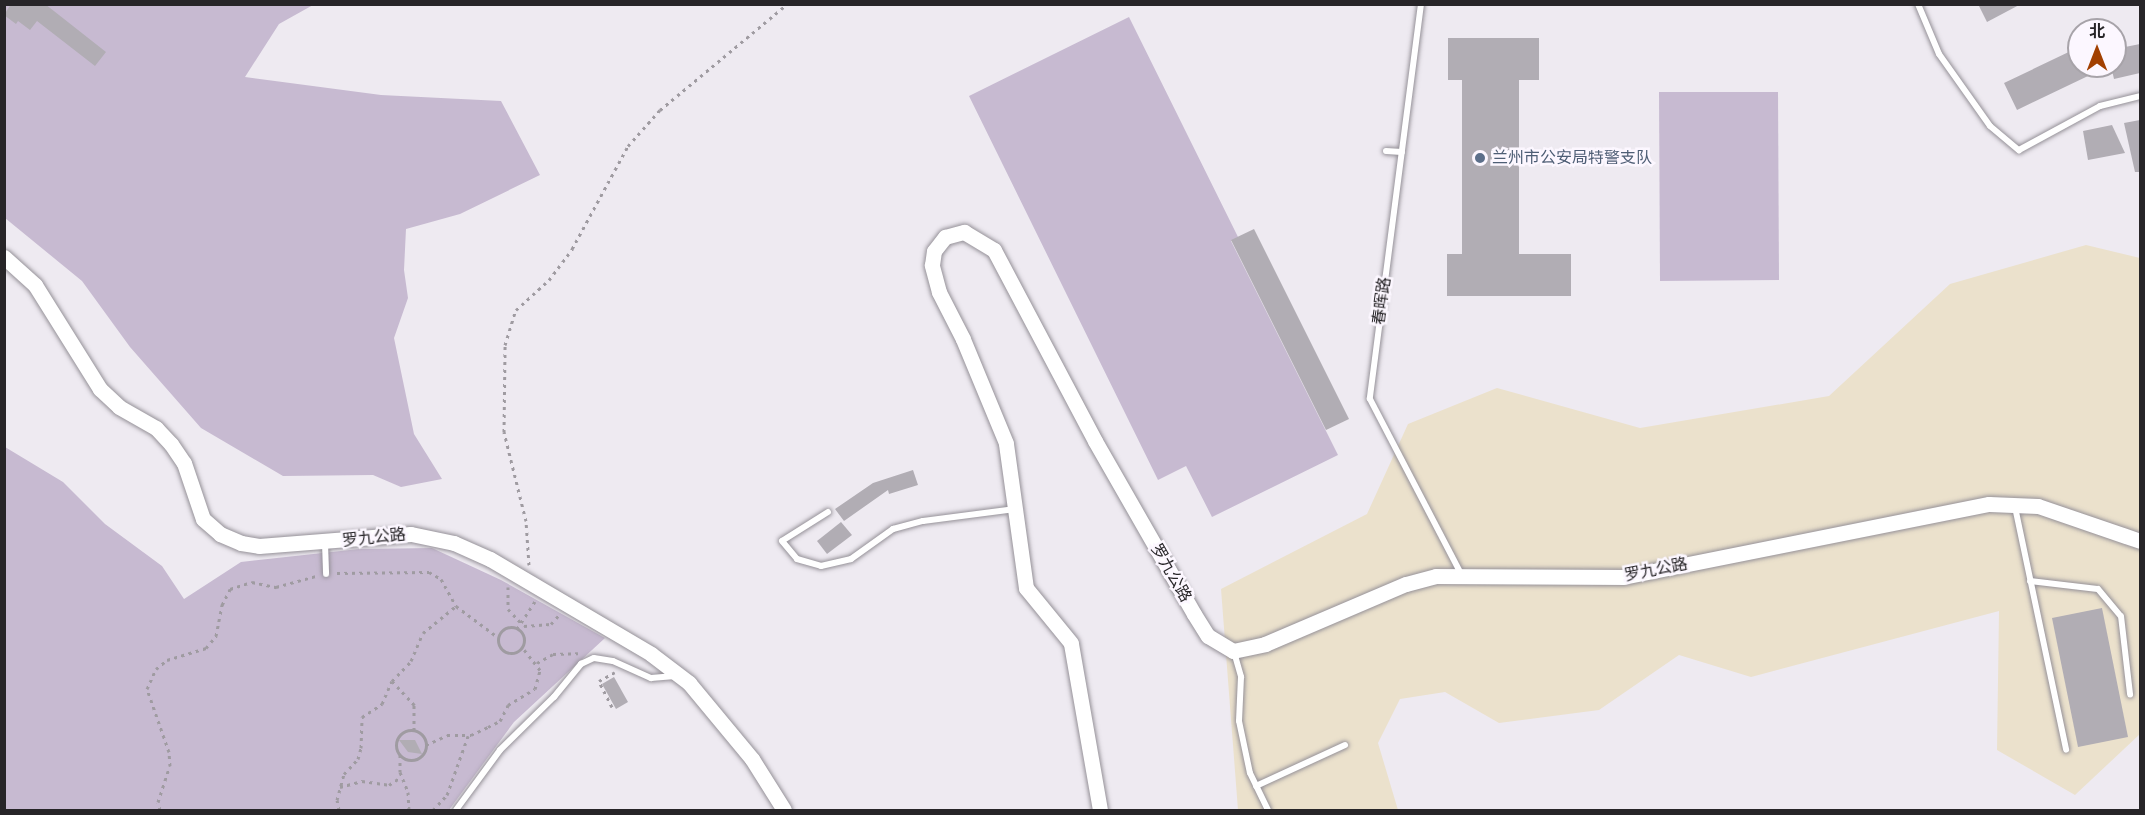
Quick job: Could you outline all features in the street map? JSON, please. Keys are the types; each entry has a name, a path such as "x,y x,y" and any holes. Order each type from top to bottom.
{"street":[{"name":"罗九公路","path":"1100,810 1071,644 1026,588 1017,509 1006,443 963,339 939,292 932,265 934,251 945,237 964,232 994,250 1095,441 1194,614 1208,636 1233,651 1265,644 1406,584 1436,576 1623,577 1958,508 2014,504 2038,506 2140,541"},
{"name":"罗九公路","path":"4,256 35,285 100,389 119,407 156,428 171,444 184,464 203,519 220,534 241,543 324,543 411,534 454,543 531,581 651,654 678,675 715,711 784,810"}],"lane":[{"name":"春晖路","path":"1421,4 1370,399 1462,576"},
{"path":"1918,4 1939,54 1990,126 2019,150 2100,106 2140,96"},
{"path":"1386,151 1402,152"},
{"path":"2014,504 2066,750"},
{"path":"828,512 782,541 797,559 821,566 851,559 893,529 923,521 1017,509"},
{"path":"324,543 326,574"},
{"path":"2030,581 2098,589 2121,616 2130,694"},
{"path":"1233,651 1241,677 1239,721 1256,786 1268,810"},
{"path":"456,810 507,741 554,697 581,664 594,658 651,678 678,675"},
{"path":"1256,786 1345,745"}],"path":[{"path":"531,581 526,521 504,432 505,345 516,310 549,280 572,249 628,146 660,110 786,4"},
{"path":"160,810 158,802 170,766 169,752 147,689 156,669 167,660 206,648 216,636 222,604 230,589 252,582 276,587 326,574 429,572 441,579 456,606 498,638 506,652 522,647"},
{"path":"509,582 505,598 508,609 521,623 533,627 551,624 563,610"},
{"path":"517,629 538,597"},
{"path":"339,810 340,787 344,774 358,759 362,717 382,704 392,681 411,661 423,633 456,606"},
{"path":"400,755 409,760 418,758 426,745 447,735 468,735 500,721 508,705 535,689 540,680 537,663 522,647 523,635 517,629 506,628 498,638"},
{"path":"537,663 553,654 571,652 594,658"},
{"path":"612,707 599,681 625,667"},
{"path":"392,681 414,705 414,731"},
{"path":"414,731 422,735 426,745"},
{"path":"409,810 408,792 401,777 398,738 414,731"},
{"path":"433,810 447,795 468,735"},
{"path":"340,787 362,781 389,785 401,777"}],"shaded area":[{"path":"4,5 313,5 279,24 245,77 381,95 501,101 540,175 460,214 406,229 404,270 408,298 394,338 414,434 442,479 401,487 373,475 283,476 201,428 130,347 82,281 5,218"},
{"path":"1129,17 1238,237 1231,241 1338,455 1212,517 1186,466 1158,480 969,96"},
{"path":"1659,92 1778,92 1779,280 1660,281"},
{"path":"2086,245 2140,258 2140,734 2075,795 1997,750 1999,611 1751,677 1679,655 1599,710 1499,723 1445,692 1400,699 1378,743 1398,810 1238,810 1221,589 1367,514 1408,424 1497,388 1640,428 1829,396 1950,284"},
{"path":"5,447 63,482 105,524 162,566 184,599 241,562 359,549 432,548 501,580 605,638 514,722 449,810 5,810"}],"building":[{"path":"11,4 45,4 106,52 95,66 37,21 30,30 18,21 16,24 4,15"},
{"path":"1978,4 2021,4 1987,22"},
{"path":"1448,38 1539,38 1539,80 1519,80 1519,254 1571,254 1571,296 1447,296 1447,254 1462,254 1462,80 1448,80"},
{"path":"2140,44 2140,73 2127,76 2127,47"},
{"path":"2067,53 2067,78 2084,78 2017,110 2004,83"},
{"path":"2140,120 2140,172 2135,172 2124,123"},
{"path":"2112,125 2125,153 2088,160 2083,131"},
{"path":"1254,229 1349,419 1326,430 1231,240"},
{"path":"913,470 918,485 889,494 888,490 844,521 835,509 873,483"},
{"path":"841,522 852,535 827,554 817,541"},
{"path":"2102,608 2128,737 2078,747 2052,618"},
{"path":"614,677 628,702 616,709 602,684"},
{"path":"399,740 415,740 422,754 408,752"}],"place":[{"name":"兰州市公安局特警支队","path":"1480,158"}]}
